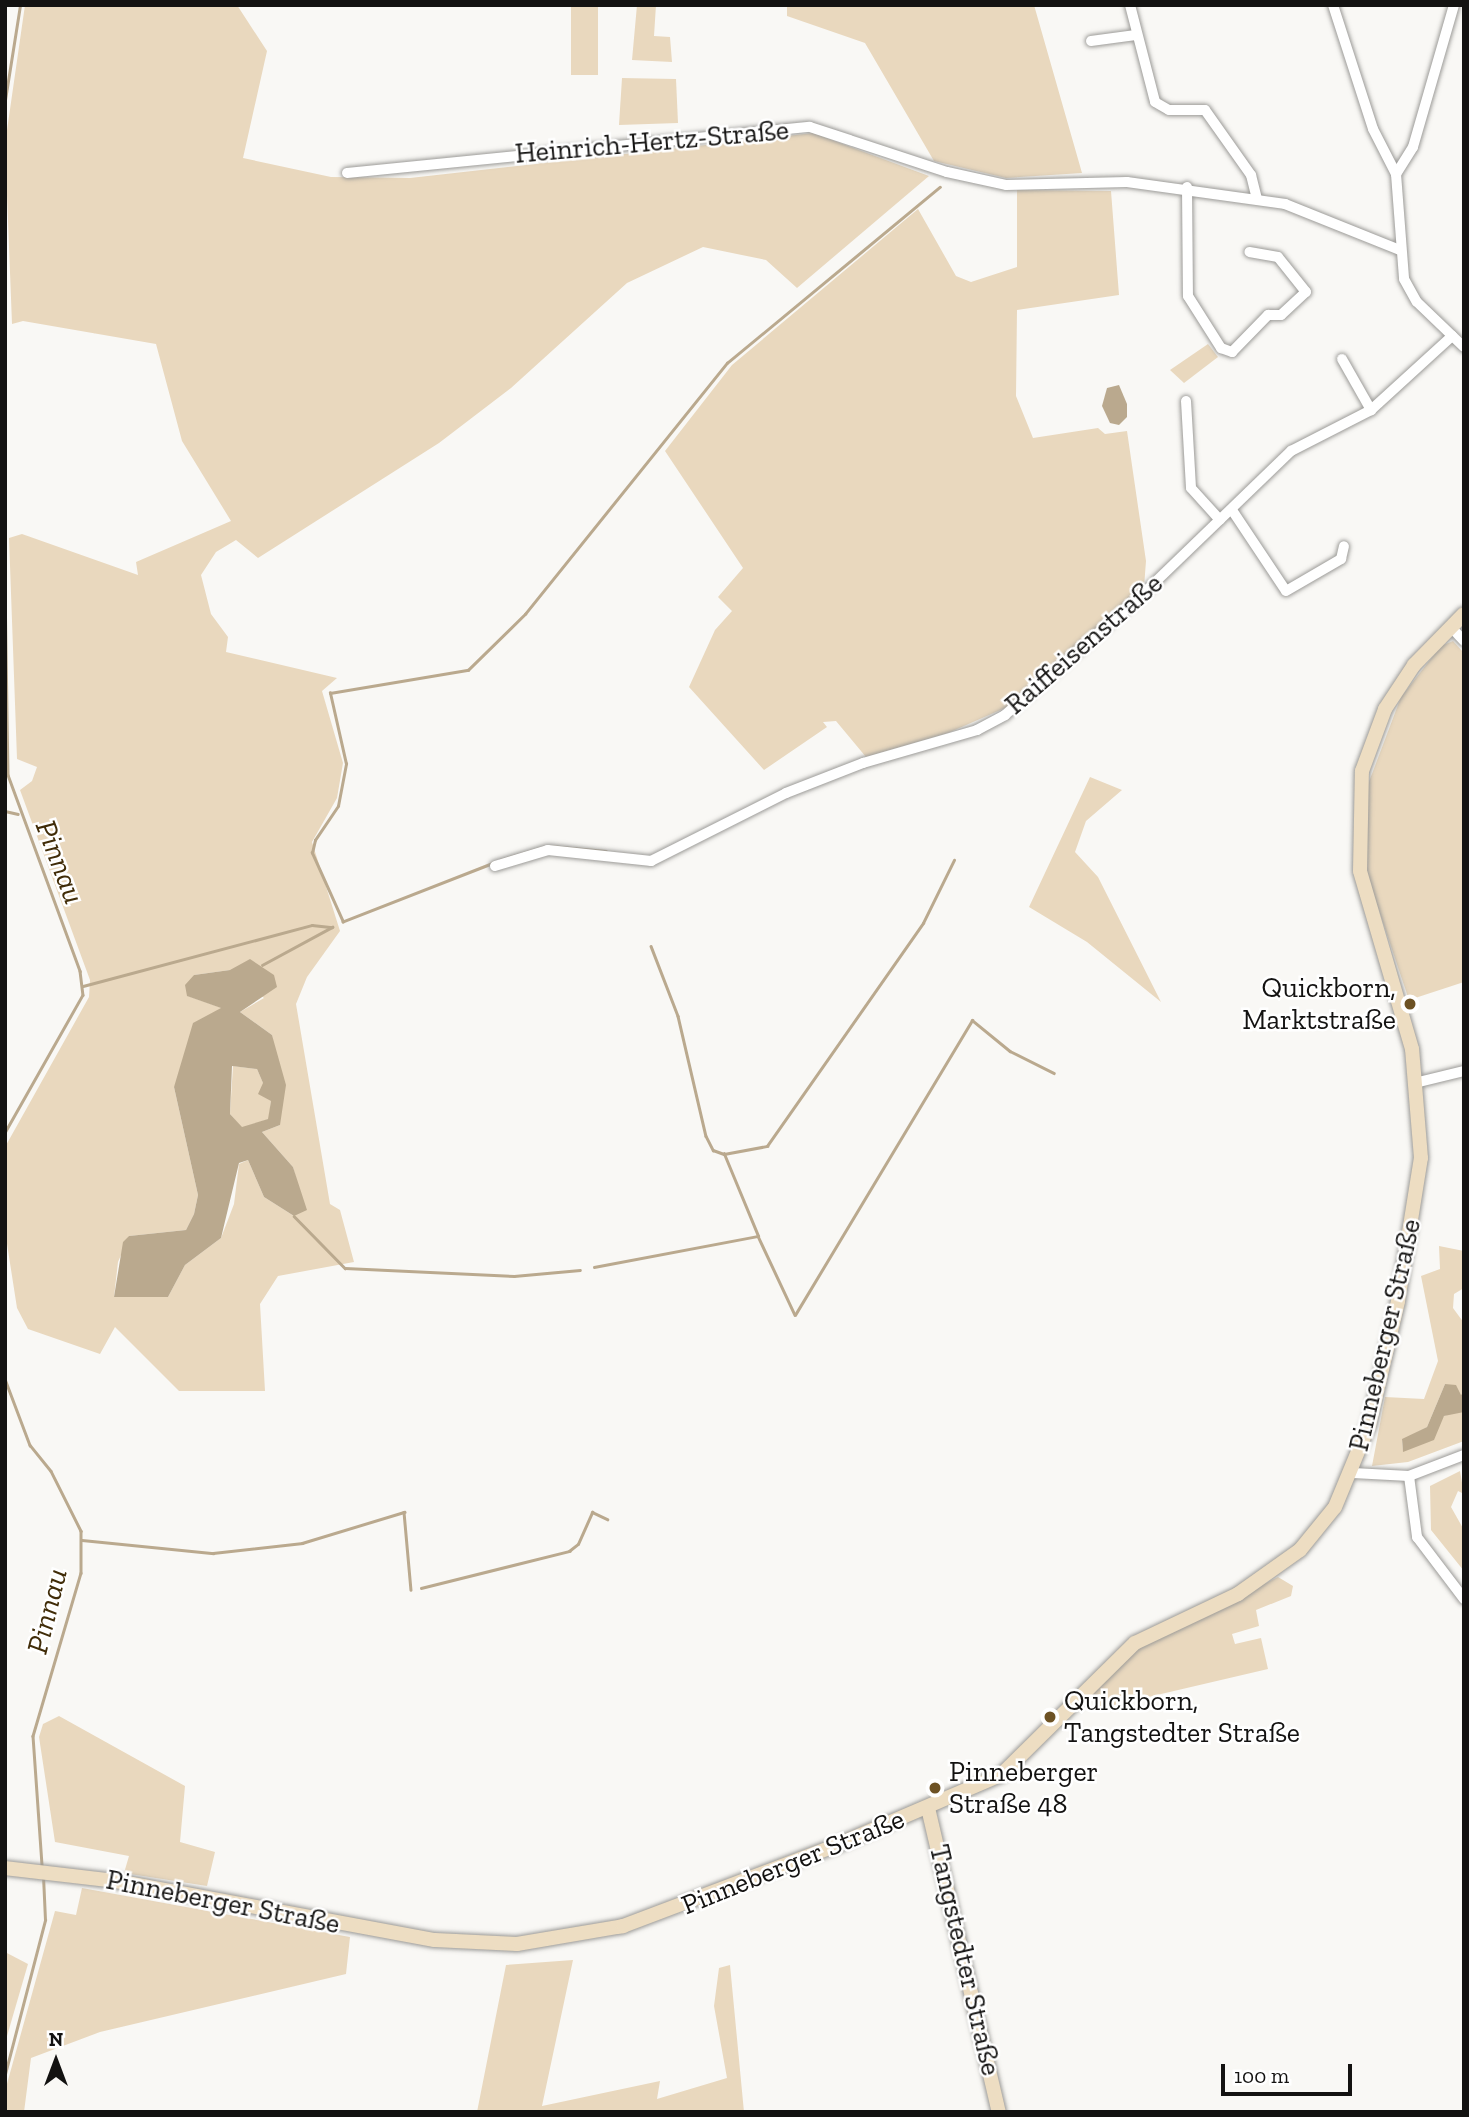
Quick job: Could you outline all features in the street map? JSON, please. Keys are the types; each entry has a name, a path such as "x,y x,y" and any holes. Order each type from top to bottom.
{"main road":[{"name":"Pinneberger Straße","path":"5,1868 53,1871 410,1936 517,1944 586,1935 650,1918 928,1808 1001,1775 1029,1753 1107,1665 1135,1643 1273,1572 1317,1531 1353,1472 1380,1383 1417,1194 1419,1082 1366,900 1357,806 1362,771 1385,709 1414,665 1464,614"},
{"name":"Tangstedter Straße","path":"928,1808 999,2112"}],"street":[{"path":"1130,5 1155,102 1169,110 1205,110 1251,175 1257,199"},
{"path":"1333,5 1373,129 1396,174 1404,279 1417,302 1464,347"},
{"path":"1396,174 1413,147 1454,5"},
{"path":"1091,41 1136,35"},
{"name":"Heinrich-Hertz-Straße","path":"347,173 810,127 947,172 1006,185 1128,182 1187,187 1257,199 1327,216 1400,250"},
{"path":"1187,187 1188,296 1220,348 1232,352 1268,315 1280,314 1306,292 1278,257 1249,253"},
{"name":"Raiffeisenstraße","path":"495,866 548,850 651,861 786,793 863,763 977,730 1025,700 1232,510 1291,451 1371,411 1452,337"},
{"path":"1342,359 1371,411"},
{"path":"1186,401 1191,488 1220,520"},
{"path":"1232,510 1286,591 1341,559 1344,546"},
{"path":"1451,627 1464,641"},
{"path":"1419,1082 1464,1071"},
{"path":"1353,1472 1409,1476 1464,1455"},
{"path":"1409,1476 1417,1537 1464,1600"}],"shaded area":[{"path":"25,5 237,5 267,51 243,158 331,177 410,178 813,133 929,176 797,288 766,260 703,247 627,283 511,388 439,443 258,558 236,540 216,552 201,575 211,614 228,637 226,652 337,678 322,691 343,763 337,798 312,842 340,931 307,977 296,1004 330,1204 340,1210 354,1262 278,1276 260,1304 265,1391 179,1391 115,1327 100,1354 28,1329 17,1308 5,1231 5,1147 89,997 90,980 20,790 32,781 37,767 17,759 9,538 22,534 138,575 136,562 231,521 182,441 156,344 23,321 12,324 5,144","holes":["230,970 264,998 240,1012 272,1035 280,1125 262,1132 293,1167 298,1186 294,1216 264,1197 248,1160 239,1164 234,1204 221,1238 185,1265 168,1297 114,1297 118,1262 129,1236 186,1230 194,1214 198,1195 174,1087 222,1008 188,996 194,975"]},
{"path":"571,5 598,5 598,75 571,75"},
{"path":"637,5 656,5 654,36 670,37 672,62 632,60"},
{"path":"787,5 1034,5 1082,173 1006,178 934,161 865,43 787,16"},
{"path":"622,78 676,79 678,123 619,125"},
{"path":"1017,190 1111,191 1119,295 1017,310 1016,396 1033,438 1098,428 1105,434 1127,431 1146,561 1144,587 1005,708 948,733 866,757 836,721 823,722 827,727 764,770 689,687 715,630 732,611 718,597 743,568 665,451 732,365 918,209 956,276 971,282 1017,267"},
{"path":"1208,344 1218,357 1184,383 1170,370"},
{"path":"1119,385 1127,404 1127,417 1119,425 1110,423 1102,406 1107,388"},
{"path":"1453,641 1464,653 1464,982 1409,1000 1366,872 1367,787 1401,697 1441,646"},
{"path":"1090,777 1122,790 1086,821 1075,852 1098,877 1161,1002 1087,942 1029,907"},
{"path":"250,959 274,975 277,987 240,1012 272,1035 286,1085 280,1125 262,1132 293,1167 307,1210 294,1216 264,1197 248,1160 239,1163 221,1238 185,1265 168,1297 114,1297 123,1242 129,1236 186,1230 194,1214 198,1195 174,1087 193,1023 221,1008 187,996 185,985 194,975 230,970","holes":["232,1066 257,1069 263,1083 258,1094 271,1101 268,1119 242,1127 230,1114"]},
{"path":"233,1066 257,1069 271,1101 269,1119 242,1128 230,1114"},
{"path":"1439,1246 1464,1251 1464,1288 1454,1294 1453,1308 1464,1323 1464,1392 1462,1396 1445,1384 1427,1427 1402,1440 1403,1451 1444,1416 1462,1409 1464,1441 1408,1462 1372,1466 1385,1397 1424,1399 1438,1361 1421,1276 1440,1269"},
{"path":"1445,1384 1456,1385 1461,1395 1464,1392 1464,1412 1444,1416 1434,1440 1403,1452 1402,1439 1427,1427"},
{"path":"1460,1471 1464,1494 1458,1491 1451,1507 1464,1530 1464,1571 1431,1530 1430,1486"},
{"path":"1278,1577 1293,1586 1291,1596 1256,1610 1259,1626 1232,1634 1235,1644 1261,1638 1268,1669 1097,1709 1091,1691 1126,1655"},
{"path":"59,1716 185,1786 180,1842 215,1852 207,1886 124,1873 129,1856 55,1842 39,1737 43,1724"},
{"path":"82,1888 350,1937 346,1974 100,2032 31,2058 24,2112 5,2112 5,2091 55,1911 76,1915"},
{"path":"5,1952 28,1964 5,2043"},
{"path":"573,1960 542,2106 660,2081 657,2099 727,2078 714,2006 719,1968 730,1965 744,2112 477,2112 506,1965"}],"waterway":[{"name":"Pinnau","path":"5,100 20,5"},
{"path":"494,863 343,922 312,853 315,840 338,806 346,764 330,693 468,670 525,614 727,363 940,187"},
{"name":"Pinnau","path":"5,585 8,775 80,971 83,995 5,1133"},
{"path":"5,811 18,814"},
{"path":"550,846 606,851"},
{"path":"500,860 543,847"},
{"path":"758,1236 724,1154 767,1146 923,923 954,860"},
{"path":"83,986 312,925 332,927"},
{"path":"262,965 332,927"},
{"path":"651,946 678,1016 706,1136 713,1150 724,1154"},
{"path":"594,1267 758,1236 795,1315 972,1020 1010,1051 1054,1073"},
{"path":"294,1216 345,1268 514,1276 580,1270"},
{"name":"Pinnau","path":"5,1379 30,1445 51,1471 81,1531 81,1573 33,1736 42,1866"},
{"path":"82,1540 213,1553 302,1543 404,1512 411,1590"},
{"path":"421,1588 569,1551 578,1544 592,1512 607,1519"},
{"name":"Pinnau","path":"5,2074 45,1920 43,1876"}],"place":[{"name":"Quickborn, Marktstraße","path":"1410,1004"},
{"name":"Quickborn, Tangstedter Straße","path":"1050,1717"},
{"name":"Pinneberger Straße 48","path":"935,1788"}]}
